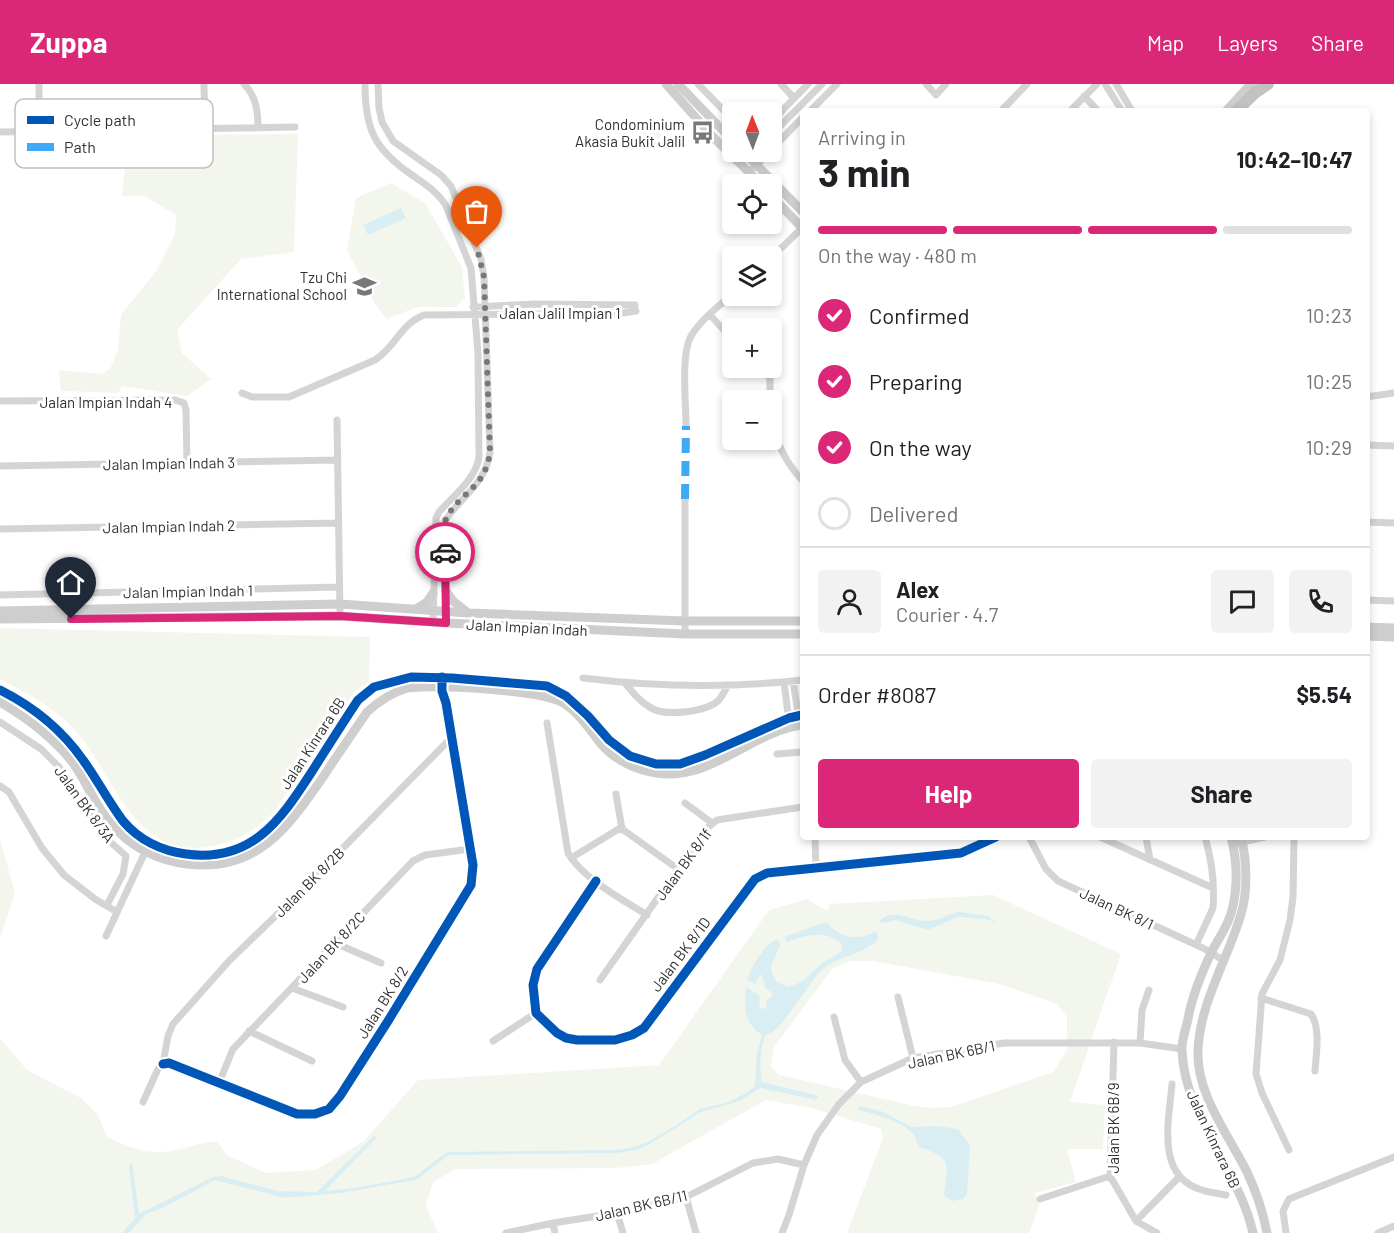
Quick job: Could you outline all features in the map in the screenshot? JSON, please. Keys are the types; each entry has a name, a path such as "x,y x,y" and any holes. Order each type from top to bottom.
{"highway":[{"path":"1239,108 1268,84"}],"street":[{"path":"204,84 204,99"},
{"path":"244,84 252,95 257,110 258,128"},
{"path":"365,84 365,110 375,138 386,154 433,190 446,206 471,268 478,353 478,465 470,478 436,518 433,622"},
{"path":"378,84 382,122 393,141 451,186 481,259 484,277 490,452 488,465 483,475 445,521 446,623"},
{"path":"666,84 741,165 749,172 757,164 800,209"},
{"path":"678,84 722,130"},
{"path":"698,84 722,109"},
{"path":"781,84 794,98"},
{"path":"782,111 808,84"},
{"path":"782,124 822,84"},
{"path":"813,108 837,84"},
{"path":"926,84 936,95 946,84"},
{"path":"1004,108 1027,84"},
{"path":"1073,108 1098,84"},
{"path":"1105,84 1120,108"},
{"path":"1116,84 1130,108"},
{"path":"1229,108 1251,84"},
{"path":"1247,108 1277,84"},
{"path":"1114,99 1123,95"},
{"path":"1084,96 1095,108"},
{"path":"782,139 800,120"},
{"path":"213,128 295,127"},
{"path":"0,132 15,132"},
{"path":"782,207 800,226"},
{"path":"782,247 800,230"},
{"path":"485,295 498,310 485,328"},
{"path":"620,304 621,313"},
{"name":"Jalan Jalil Impian 1","path":"242,393 252,397 289,397 381,356 412,320 424,315 463,314 473,307 485,310 621,313 636,308 620,304 498,310"},
{"path":"686,426 687,348 696,329 722,304"},
{"path":"473,307 463,314 475,329"},
{"path":"710,315 722,328"},
{"path":"1370,396 1394,393"},
{"name":"Jalan Impian Indah 4","path":"2,401 175,400 184,404 186,410 186,463"},
{"path":"337,420 340,616"},
{"path":"1370,445 1394,446"},
{"path":"781,450 786,461 800,478"},
{"name":"Jalan Impian Indah 3","path":"0,466 338,460"},
{"path":"685,499 685,634"},
{"path":"1370,522 1394,523"},
{"name":"Jalan Impian Indah 2","path":"0,529 339,523"},
{"name":"Jalan Impian Indah 1","path":"0,595 339,587"},
{"path":"446,591 453,601 468,613"},
{"path":"416,609 427,602 433,593"},
{"path":"1370,600 1394,600"},
{"name":"Jalan Impian Indah","path":"0,610 340,604 468,613 685,621 800,621"},
{"name":"Jalan Impian Indah","path":"0,619 340,616 685,634 800,634"},
{"path":"1370,627 1394,628"},
{"path":"1370,636 1394,637"},
{"name":"Jalan Kinrara 6B","path":"0,702 28,721 74,764 110,823 122,837 147,847 196,855 221,854 240,848 267,832 287,810 358,700 374,687 411,676 547,686 566,696 609,740 630,756 656,765 680,764 800,720"},
{"path":"447,678 446,703 451,738"},
{"path":"583,678 625,683 728,685 800,680"},
{"path":"793,681 800,715"},
{"path":"784,682 790,723"},
{"path":"625,683 637,699 655,710 681,712 705,708 718,701 728,685"},
{"name":"Jalan Kinrara 6B","path":"0,690 42,716 66,739 84,760 125,823 147,847 160,858 199,866 218,865 252,853 270,843 294,819 367,712 393,692 407,688 538,694 557,699 568,706 618,758 631,766 658,773 685,772 702,767 790,723"},
{"name":"Jalan BK 8/3A","path":"0,722 41,749 59,767 106,838 126,856 123,874 106,905"},
{"path":"547,723 567,848 571,858 596,881 647,915"},
{"name":"Jalan BK 8/2","path":"163,1064 169,1063 297,1114 315,1114 329,1109 340,1096 388,1021 471,885 473,865 451,738"},
{"name":"Jalan BK 8/2B","path":"143,1102 158,1069 163,1064 168,1036 173,1024 228,961 291,901 451,738"},
{"path":"777,754 800,752"},
{"path":"0,786 9,792 42,848 64,875 95,900 117,912"},
{"path":"616,794 622,827 678,869"},
{"path":"685,804 712,824"},
{"name":"Jalan BK 8/1f","path":"600,980 707,828 717,820 800,807"},
{"path":"571,858 622,827"},
{"path":"815,840 816,868"},
{"name":"Jalan BK 8/1D","path":"536,1013 557,1033 566,1038 615,1040 632,1035 644,1028 755,879 767,873 961,853 989,840"},
{"name":"Jalan BK 8/1","path":"1031,840 1046,869 1058,881 1211,952 1223,960"},
{"path":"1107,840 1213,888"},
{"path":"1147,840 1150,860"},
{"path":"1196,945 1213,908 1213,864 1206,840"},
{"name":"Jalan Kinrara 6B","path":"1237,840 1236,889 1232,912 1211,952 1190,1006 1182,1049 1186,1077 1195,1105 1248,1212 1253,1233"},
{"name":"Jalan Kinrara 6B","path":"1237,840 1245,865 1241,914 1223,960 1200,1033 1198,1051 1201,1075 1208,1099 1248,1174 1263,1212 1266,1233"},
{"path":"1290,1150 1262,1093 1256,1074 1261,998 1280,960 1290,920 1293,897 1294,840"},
{"path":"106,936 147,847"},
{"name":"Jalan BK 8/2C","path":"219,1083 233,1049 413,861 425,855 470,849"},
{"path":"493,1041 536,1013 533,985 537,969 596,881"},
{"path":"335,943 381,963"},
{"path":"292,988 343,1007"},
{"path":"1140,1043 1142,1010 1149,990"},
{"path":"898,997 913,1058"},
{"path":"1261,998 1311,1014 1317,1031 1315,1071"},
{"path":"834,1017 845,1060 861,1082"},
{"path":"249,1031 312,1060"},
{"name":"Jalan BK 6B/1","path":"782,1233 804,1165 817,1135 839,1104 861,1082 913,1058 1004,1043 1113,1042 1182,1049"},
{"name":"Jalan BK 6B/9","path":"1113,1042 1110,1176 1137,1221 1157,1233"},
{"path":"1172,1084 1167,1141 1171,1162 1179,1177 1201,1190 1226,1194"},
{"path":"1286,1233 1283,1211 1289,1199 1394,1156"},
{"name":"Jalan BK 6B/11","path":"506,1233 617,1213 686,1197 753,1163 778,1159 804,1165"},
{"path":"1040,1199 1110,1176"},
{"path":"1137,1221 1179,1177"},
{"path":"686,1197 696,1233"},
{"path":"617,1213 623,1233"},
{"path":"553,1223 555,1233"},
{"path":"1378,1233 1394,1227"}],"shaded area":[{"path":"652,123 662,135 644,151 634,139"},
{"path":"298,134 294,252 241,259 177,330 182,353 211,379 187,396 122,386 118,393 61,391 59,370 101,374 110,369 118,350 121,315 157,270 175,234 176,215 144,196 122,196 125,168 213,168 213,135"},
{"path":"391,183 425,203 462,267 465,298 456,307 417,307 387,319 375,304 347,250 356,198"},
{"path":"401,208 406,218 368,235 363,225"},
{"path":"0,628 370,637 369,682 354,692 274,812 251,831 226,843 207,847 181,847 160,839 142,825 72,727 38,700 0,679"},
{"path":"0,839 15,893 0,938"},
{"path":"993,895 1121,954 1070,1102 1105,1105 1103,1149 1067,1149 1076,1182 1035,1193 1039,1206 1029,1233 847,1233 883,1138 881,1129 811,1108 766,1100 652,1164 616,1168 456,1169 433,1182 426,1206 438,1233 0,1233 0,1038 27,1070 81,1098 98,1115 107,1137 124,1145 140,1150 165,1152 217,1142 227,1155 266,1173 316,1170 364,1141 418,1080 659,1065 769,910 807,899 825,910 829,910 829,904","holes":["850,961 873,961 999,984 1057,1004 1067,1017 1067,1050 1053,1072 951,1107 915,1106 779,1075 771,1066 774,1047 832,969"]},
{"path":"960,912 987,916 997,923 986,919 957,917 928,930 895,920 879,922 884,917 895,914 928,921"},
{"path":"827,923 838,932 850,937 863,936 875,931 879,938 867,948 836,961 822,970 787,1017 772,1033 765,1036 760,1059 762,1082 819,1096 816,1100 760,1088 740,1101 701,1112 637,1150 617,1153 449,1155 416,1180 340,1193 285,1198 215,1180 163,1208 146,1214 129,1233 122,1233 135,1218 129,1165 132,1163 139,1214 213,1177 221,1176 277,1191 317,1192 374,1136 377,1137 325,1191 414,1177 447,1152 617,1150 635,1147 649,1141 700,1109 729,1102 755,1086 757,1054 762,1035 748,1020 746,1014 746,987 759,995 760,1008 763,1009 766,1008 767,1000 773,995 765,988 762,975 755,984 747,980 749,974 762,952 776,939 780,945 771,967 776,981 787,987 802,981 842,951 842,944 836,939 823,935 801,937 787,942 784,937"},
{"path":"860,1106 881,1111 912,1127 937,1126 958,1129 970,1145 967,1194 964,1199 952,1201 944,1195 947,1169 943,1159 919,1147 914,1135 903,1126 858,1110"}],"marked path":[{"path":"685,499 686,426"}],"cycle path":[{"path":"0,690 35,711 66,739 88,767 123,821 136,834 168,850 209,855 229,852 261,835 288,807 358,700 374,687 411,677 547,686 566,696 609,740 630,756 656,764 680,764 800,715"},
{"path":"163,1064 169,1063 297,1114 315,1114 329,1109 340,1096 471,885 473,865 446,703 442,691 442,677"},
{"path":"596,881 537,969 533,985 536,1013 557,1033 577,1040 615,1040 632,1035 644,1028 755,879 767,873 961,853 989,840"}],"way so far":[{"path":"445,552 445,521 483,475 488,465 490,452 484,277 477,248"}],"place":[{"name":"Condominium Akasia Bukit Jalil","path":"703,133"},
{"name":"Tzu Chi International School","path":"365,286"}],"route":[{"path":"71,619 340,616 446,623 445,552"}]}
